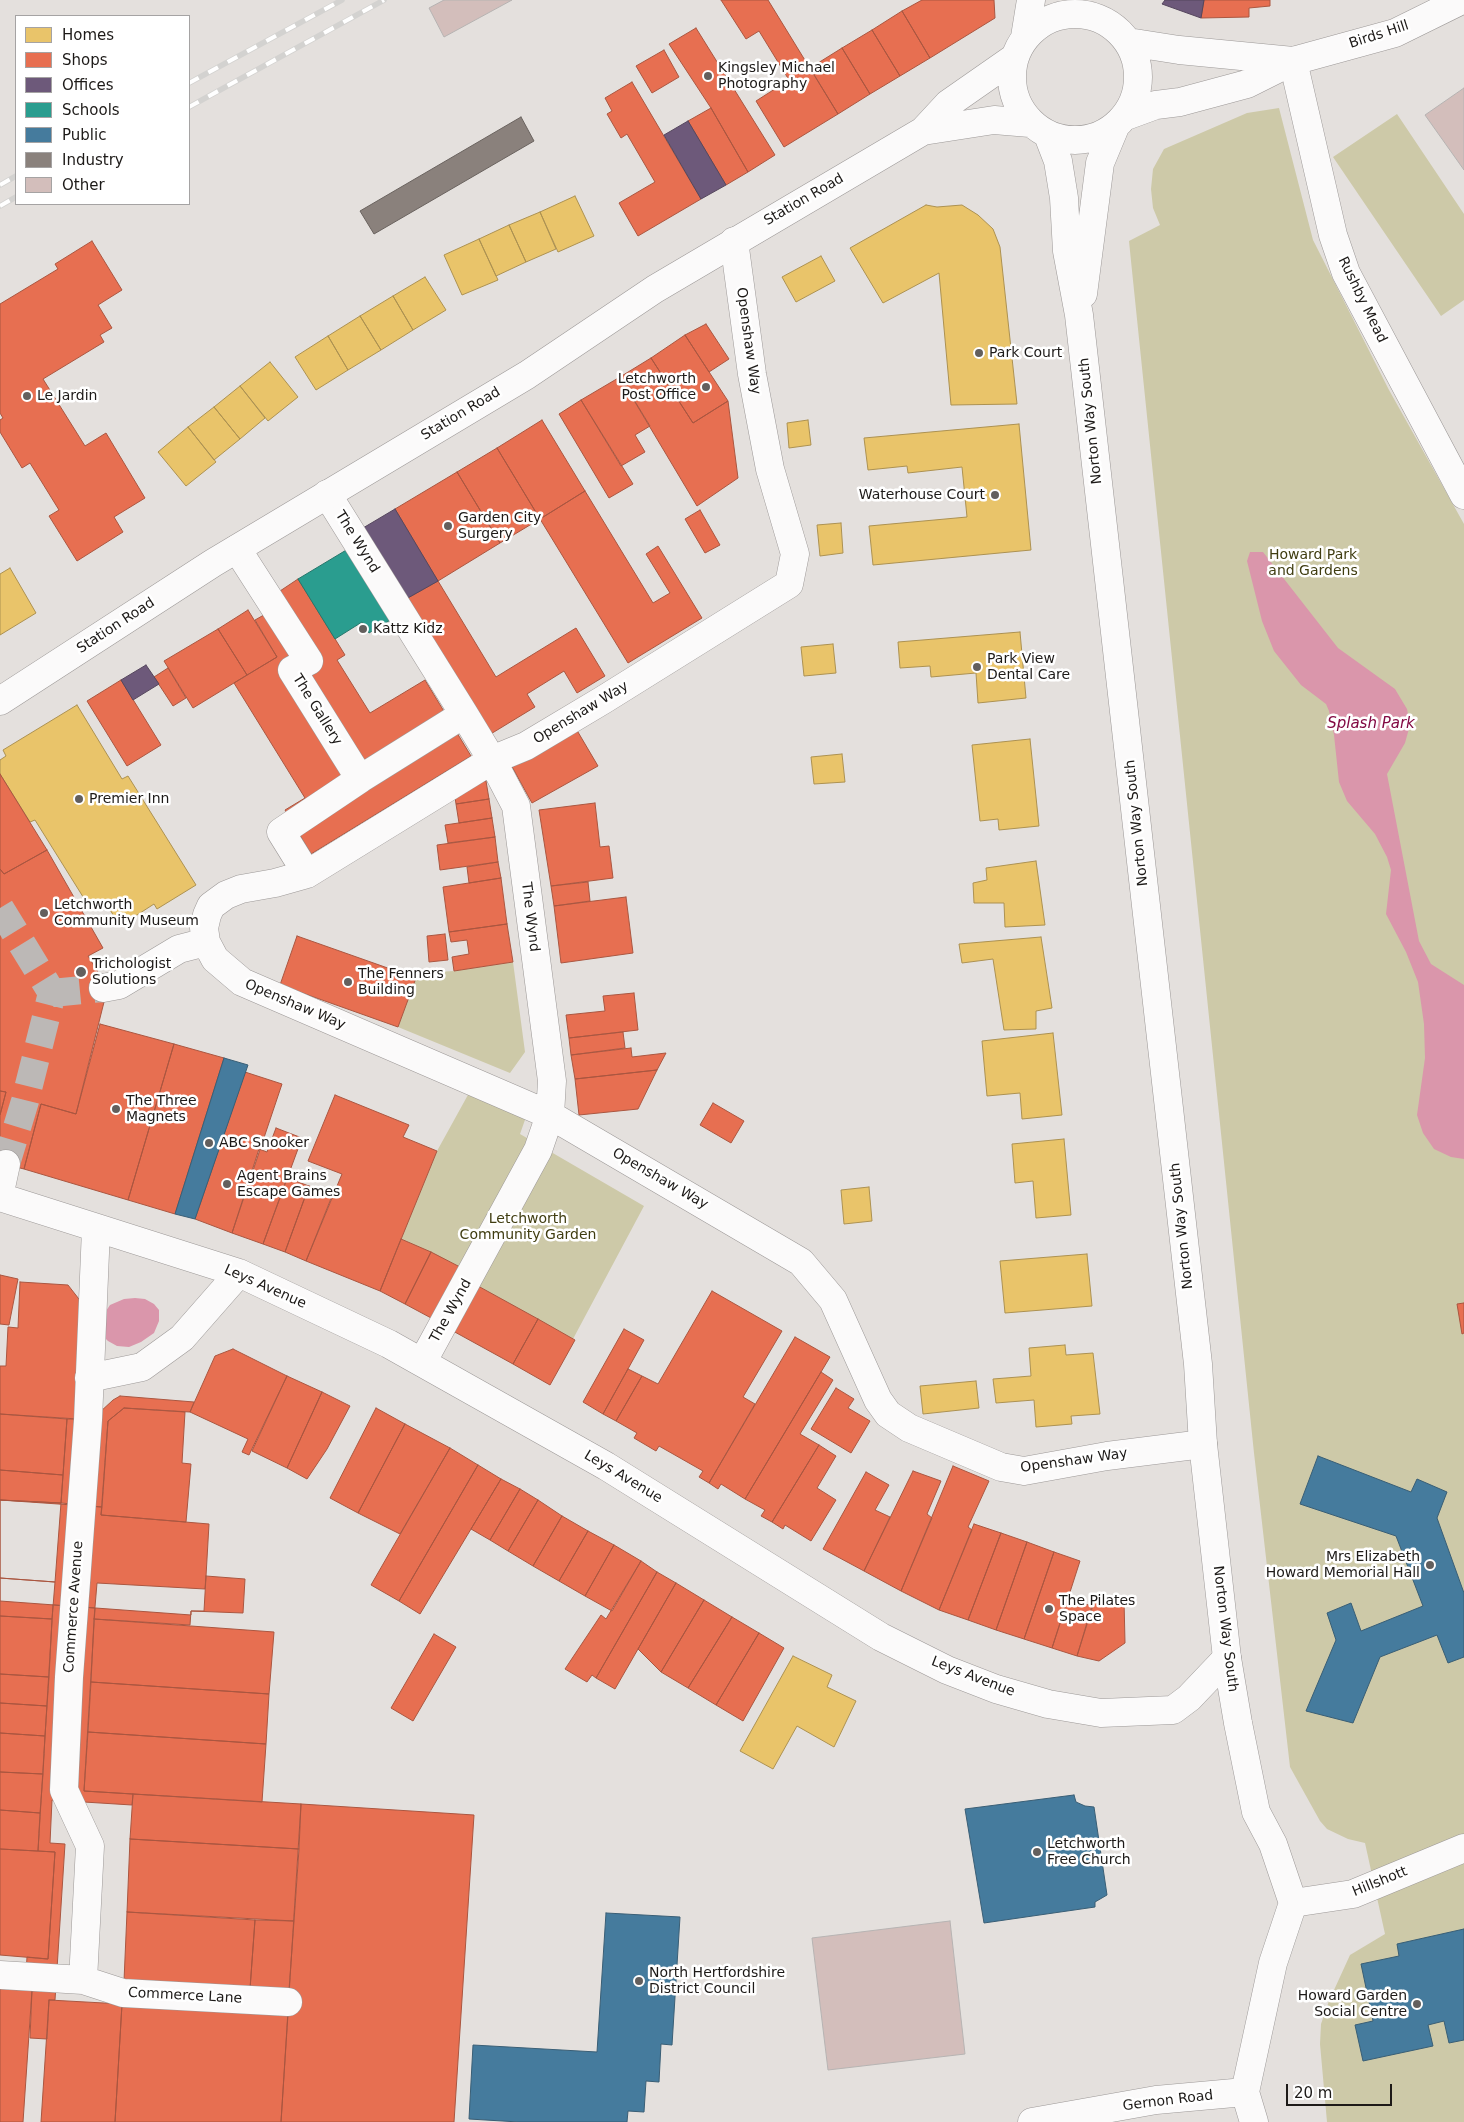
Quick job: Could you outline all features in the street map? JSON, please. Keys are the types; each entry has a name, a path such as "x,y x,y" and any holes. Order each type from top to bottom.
{"street":[{"path":"1031,0 1011,80 1017,104 1039,129 1071,141 1094,138 1120,122 1135,98 1139,79 1136,60 1119,33 1088,0"},
{"name":"Birds Hill","path":"1120,122 1156,105 1180,102 1247,84 1293,61 1395,33 1462,0"},
{"path":"1020,47 1043,22 1066,14 1089,15 1119,33"},
{"name":"Birds Hill","path":"1119,33 1179,50 1293,61"},
{"name":"Station Road","path":"0,700 326,494 527,375 655,289 923,131 948,104 1020,47"},
{"name":"Rushby Mead","path":"1293,61 1333,235 1346,274 1464,496"},
{"name":"Station Road","path":"923,131 994,120 1039,129"},
{"name":"Norton Way South","path":"1079,315 1100,163 1120,122"},
{"name":"Norton Way South","path":"1039,129 1058,160 1064,198 1067,251 1079,315 1198,1364 1203,1444 1227,1658 1256,1812 1273,1844 1293,1903"},
{"name":"Openshaw Way","path":"734,241 752,374 770,469 795,554 789,584 552,731 526,746 492,760 307,874 275,883 242,889 218,900 211,906 207,915 204,928 206,942 215,959 242,982 550,1116 801,1262 833,1300 878,1400 888,1414 909,1428 1001,1467 1024,1471 1107,1456 1203,1444"},
{"name":"The Wynd","path":"326,494 464,714 492,760 516,806 552,1081 550,1116 538,1150 423,1361"},
{"name":"The Gallery","path":"238,549 310,661 292,670 360,779"},
{"path":"307,874 281,832 360,779 464,714"},
{"path":"103,988 118,985 179,949 206,942"},
{"path":"0,1192 6,1164"},
{"name":"Leys Avenue","path":"0,1197 239,1273 423,1361 606,1466 881,1636 947,1670 1048,1704 1101,1713 1173,1710 1189,1698 1227,1658"},
{"name":"Commerce Avenue","path":"83,1980 90,1846 64,1790 69,1677 88,1420 96,1228"},
{"path":"89,1378 142,1367 182,1338 239,1273"},
{"name":"Hillshott","path":"1293,1903 1353,1894 1464,1848"},
{"path":"1254,2122 1245,2092 1273,1963 1293,1903"},
{"name":"Commerce Lane","path":"0,1975 40,1989 83,1980 123,1992 288,2002"},
{"name":"Gernon Road","path":"1032,2122 1156,2100 1245,2092"}],"green space":[{"name":"Howard Park and Gardens","path":"1279,108 1313,240 1389,390 1464,524 1464,2122 1327,2122 1320,2044 1321,2024 1329,2001 1350,1955 1385,1934 1365,1843 1348,1839 1327,1829 1320,1821 1290,1767 1254,1453 1129,241 1160,225 1153,208 1151,189 1153,169 1164,149 1247,113"},
{"path":"1397,114 1464,214 1464,300 1441,316 1333,157"},
{"path":"513,962 525,1052 510,1073 398,1027 417,973 454,971"},
{"name":"Letchworth Community Garden","path":"469,1093 526,1117 520,1134 644,1206 573,1339 478,1286 460,1267 401,1239 437,1151"}],"water":[{"name":"Splash Park","path":"1250,552 1263,552 1338,648 1395,689 1407,709 1410,725 1405,743 1387,774 1419,941 1431,964 1464,985 1464,1159 1451,1157 1434,1149 1423,1133 1417,1115 1425,1058 1424,1024 1418,982 1406,952 1386,914 1391,870 1387,857 1375,834 1347,801 1339,782 1334,735 1326,704 1301,685 1274,651 1262,621 1247,561"},
{"path":"124,1299 145,1299 154,1304 159,1310 159,1321 154,1333 141,1342 129,1347 117,1346 102,1335 104,1314 110,1305"}],"building: Homes":[{"path":"575,196 594,236 558,252 540,212"},
{"name":"Park Court","path":"926,205 937,207 962,205 978,215 993,229 1000,247 1017,404 951,405 939,273 883,303 850,248"},
{"path":"540,212 556,249 526,262 509,225"},
{"path":"509,225 526,262 496,276 479,239"},
{"path":"479,239 498,280 462,295 444,255"},
{"path":"821,256 835,281 796,302 782,277"},
{"path":"425,277 446,310 413,330 393,296"},
{"path":"393,296 413,330 381,350 360,316"},
{"path":"360,316 381,350 348,370 328,336"},
{"path":"328,336 348,370 316,390 295,357"},
{"path":"270,362 298,397 268,421 240,386"},
{"path":"240,386 265,418 240,439 214,407"},
{"path":"214,407 240,439 214,460 188,427"},
{"path":"808,420 811,445 789,448 787,423"},
{"name":"Waterhouse Court","path":"1019,424 1031,550 873,565 869,526 967,517 962,467 908,473 907,466 868,470 864,438"},
{"path":"188,427 216,462 186,486 158,452"},
{"path":"841,523 843,553 820,556 817,525"},
{"path":"10,568 36,613 0,635 0,574"},
{"name":"Park View Dental Care","path":"1020,632 1026,698 978,703 976,673 931,677 930,666 900,668 898,642"},
{"path":"833,644 836,673 804,676 801,647"},
{"name":"Premier Inn","path":"77,705 122,779 128,776 196,885 157,909 154,904 120,926 104,900 90,908 35,820 30,822 0,774 0,760 6,756 3,750"},
{"path":"1030,739 1039,826 999,830 998,819 980,821 972,745"},
{"path":"842,754 845,782 814,784 811,757"},
{"path":"1036,861 1045,925 1005,927 1004,903 974,903 973,883 987,880 986,868"},
{"path":"1041,937 1052,1008 1036,1011 1036,1029 1004,1030 993,959 962,963 959,944"},
{"path":"1053,1033 1062,1115 1022,1119 1020,1093 987,1096 982,1041"},
{"path":"1064,1139 1071,1215 1036,1218 1033,1181 1015,1183 1012,1144"},
{"path":"869,1187 872,1221 844,1224 841,1190"},
{"path":"1087,1254 1092,1306 1005,1313 1000,1261"},
{"path":"1065,1345 1066,1355 1093,1353 1100,1414 1071,1416 1072,1424 1036,1427 1034,1400 996,1403 993,1379 1031,1376 1029,1348"},
{"path":"976,1381 979,1408 923,1414 920,1386"},
{"path":"793,1656 832,1675 827,1687 856,1701 834,1747 797,1726 773,1769 740,1751"}],"building: Shops":[{"path":"721,0 768,0 838,114 784,147 756,101 789,80 759,31 746,39"},
{"path":"922,0 994,0 995,18 930,58 902,11"},
{"path":"1204,0 1270,0 1270,6 1249,8 1249,17 1201,18"},
{"path":"902,11 930,58 900,76 872,30"},
{"name":"Kingsley Michael Photography","path":"696,28 775,155 748,172 711,108 669,44"},
{"path":"872,30 900,76 870,94 842,48"},
{"path":"842,48 870,94 838,114 810,68"},
{"path":"664,50 679,77 652,93 636,66"},
{"path":"632,82 701,199 638,236 619,203 655,182 627,134 621,138 607,114 612,111 605,98"},
{"path":"711,108 748,172 726,185 688,121"},
{"name":"Le Jardin","path":"92,241 122,290 98,305 112,328 100,335 104,342 43,379 85,446 106,433 145,498 114,517 123,532 77,561 49,516 59,510 30,463 22,468 0,432 0,420 3,418 0,413 0,304 58,269 55,264"},
{"path":"706,324 729,359 709,372 685,335"},
{"path":"685,335 728,401 693,423 651,358"},
{"path":"651,358 693,423 728,401 738,478 697,506 620,377"},
{"path":"620,377 650,426 635,435 645,452 621,466 581,400"},
{"path":"581,400 633,484 609,498 559,414"},
{"path":"542,420 585,491 540,519 497,448"},
{"path":"497,448 540,519 500,543 457,472"},
{"name":"Garden City Surgery","path":"457,472 500,543 438,581 395,509"},
{"path":"585,491 653,603 670,593 646,554 658,546 702,618 628,663 540,519"},
{"path":"700,510 720,545 705,553 685,519"},
{"path":"298,579 345,655 337,660 370,713 425,680 471,756 311,854 285,810 305,798 234,683 277,657 255,620 287,602 280,591"},
{"path":"438,581 496,677 576,628 605,676 577,693 564,671 527,694 535,707 489,735 406,599"},
{"path":"248,610 277,657 247,675 218,629"},
{"path":"218,629 247,675 193,708 164,661"},
{"path":"168,668 186,698 173,706 154,677"},
{"path":"121,680 161,745 127,766 87,701"},
{"path":"575,727 598,766 532,803 510,763"},
{"path":"0,774 47,850 4,874 0,869"},
{"path":"486,781 489,799 456,804 455,797 475,782"},
{"path":"489,799 492,818 459,823 456,804"},
{"path":"595,803 600,847 609,846 613,878 551,886 539,810"},
{"path":"492,818 495,837 448,843 445,825"},
{"path":"495,837 498,862 440,870 437,845"},
{"path":"47,850 103,948 88,956 101,977 105,998 76,1114 41,1104 24,1169 0,1163 0,1115 6,1092 0,1091 0,869 4,874"},
{"path":"498,862 501,878 469,883 467,867"},
{"path":"501,878 507,924 449,932 443,887"},
{"path":"588,882 590,901 554,906 551,886"},
{"path":"626,897 633,953 561,963 554,906"},
{"path":"507,924 513,962 454,971 452,957 469,954 467,940 451,942 449,932"},
{"path":"445,934 448,960 429,962 427,936"},
{"name":"The Fenners Building","path":"297,936 416,978 398,1027 280,985"},
{"path":"634,993 638,1030 569,1038 566,1015 605,1011 603,996"},
{"name":"The Three Magnets","path":"100,1024 174,1044 128,1200 24,1169 41,1104 76,1114"},
{"path":"623,1032 625,1048 571,1055 569,1038"},
{"path":"174,1044 224,1058 175,1214 128,1200"},
{"path":"631,1048 632,1057 666,1053 657,1070 575,1079 571,1055"},
{"path":"657,1070 638,1109 579,1115 575,1079"},
{"name":"Agent Brains Escape Games","path":"245,1072 282,1084 232,1233 195,1219"},
{"path":"0,1091 6,1092 0,1115"},
{"path":"335,1095 409,1125 403,1137 437,1151 380,1291 306,1261 342,1174 308,1161"},
{"path":"713,1103 744,1121 731,1143 700,1125"},
{"path":"276,1128 302,1138 263,1244 232,1233 259,1149 267,1152"},
{"path":"287,1178 309,1186 285,1252 263,1244"},
{"path":"309,1186 332,1196 306,1261 285,1252"},
{"path":"401,1239 431,1252 405,1304 380,1291"},
{"path":"431,1252 460,1267 433,1319 405,1304"},
{"path":"0,1275 18,1279 9,1325 0,1324"},
{"path":"20,1282 68,1285 82,1303 78,1419 0,1414 0,1366 6,1366 8,1327 18,1328"},
{"path":"478,1286 538,1319 513,1364 453,1331"},
{"path":"712,1291 782,1331 743,1397 755,1404 709,1483 699,1477 703,1471 659,1446 656,1451 634,1438 637,1433 616,1421 642,1376 658,1384"},
{"path":"1464,1303 1464,1333 1462,1334 1457,1304"},
{"path":"538,1319 575,1340 550,1385 513,1364"},
{"path":"624,1329 644,1340 603,1414 583,1402"},
{"path":"795,1337 830,1357 745,1499 721,1484 718,1489 709,1483"},
{"path":"233,1349 287,1376 249,1455 242,1452 248,1439 190,1412 215,1356"},
{"path":"628,1369 642,1376 616,1421 603,1414"},
{"path":"821,1372 833,1380 800,1434 819,1445 772,1522 761,1516 765,1510 745,1499"},
{"path":"287,1376 322,1392 287,1468 252,1451"},
{"path":"836,1388 854,1399 848,1408 870,1421 851,1453 811,1429"},
{"path":"322,1392 350,1406 327,1449 307,1479 287,1468"},
{"path":"120,1396 194,1402 190,1412 124,1408 108,1421 102,1507 90,1506 99,1413"},
{"path":"124,1408 185,1412 182,1463 191,1464 186,1522 101,1515 108,1421"},
{"path":"376,1408 405,1424 358,1513 330,1498"},
{"path":"0,1414 67,1419 63,1475 0,1470"},
{"path":"67,1419 78,1419 72,1504 61,1503"},
{"path":"405,1424 450,1448 400,1534 358,1513"},
{"path":"819,1445 836,1456 817,1488 836,1500 811,1541 785,1525 783,1529 772,1522"},
{"path":"450,1448 478,1465 399,1601 371,1585"},
{"path":"478,1465 501,1479 420,1614 399,1601"},
{"path":"953,1466 989,1481 968,1527 972,1530 939,1610 901,1591"},
{"path":"0,1470 63,1475 61,1503 0,1500"},
{"path":"913,1471 941,1481 927,1514 932,1518 901,1591 864,1571"},
{"path":"866,1472 889,1485 875,1510 890,1517 864,1571 823,1549"},
{"path":"501,1479 520,1489 490,1540 471,1529"},
{"path":"520,1489 538,1500 508,1551 490,1540"},
{"path":"0,1500 102,1507 101,1515 209,1524 204,1611 191,1611 191,1615 0,1601"},
{"path":"0,1500 61,1503 55,1582 0,1578"},
{"path":"538,1500 562,1516 533,1566 508,1551"},
{"path":"562,1516 588,1531 559,1581 533,1566"},
{"path":"974,1524 1001,1533 968,1620 939,1610"},
{"path":"588,1531 614,1545 585,1596 559,1581"},
{"path":"1001,1533 1027,1542 996,1630 968,1620"},
{"path":"1027,1542 1054,1552 1024,1639 996,1630"},
{"path":"614,1545 641,1561 612,1611 585,1596"},
{"path":"1054,1552 1080,1561 1052,1648 1024,1639"},
{"path":"641,1561 657,1572 596,1678 592,1675 587,1682 565,1669 601,1615 606,1619"},
{"path":"657,1572 676,1583 615,1689 596,1678"},
{"path":"206,1576 245,1579 243,1613 191,1611 190,1625 94,1619 97,1583 205,1589"},
{"path":"0,1578 55,1582 52,1619 0,1616"},
{"path":"676,1583 704,1600 661,1672 638,1649"},
{"path":"1068,1599 1092,1606 1077,1656 1052,1648"},
{"path":"1124,1599 1125,1643 1099,1661 1077,1656 1094,1602"},
{"path":"704,1600 732,1617 688,1688 661,1672"},
{"path":"53,1605 95,1608 84,1791 133,1794 132,1805 52,1800 50,1843 65,1844 55,2000 49,2000 47,2039 30,2038 32,1990 25,1990 27,1957 48,1959 55,1852 38,1851"},
{"path":"0,1616 52,1619 49,1677 0,1674"},
{"path":"732,1617 759,1633 716,1705 688,1688"},
{"path":"94,1619 274,1632 269,1694 91,1682"},
{"path":"759,1633 784,1648 743,1721 716,1705"},
{"path":"434,1634 456,1647 413,1721 391,1708"},
{"path":"0,1674 49,1677 47,1706 0,1703"},
{"path":"91,1682 269,1694 266,1744 88,1732"},
{"path":"0,1703 47,1706 45,1736 0,1733"},
{"path":"88,1732 266,1744 262,1802 84,1791"},
{"path":"0,1733 45,1736 43,1774 0,1772"},
{"path":"0,1772 43,1774 40,1813 0,1810"},
{"path":"133,1794 301,1804 299,1849 130,1839"},
{"path":"301,1804 474,1815 454,2122 281,2122"},
{"path":"0,1810 40,1813 38,1851 0,1849"},
{"path":"130,1839 299,1849 294,1921 127,1912"},
{"path":"0,1849 55,1852 48,1959 0,1955"},
{"path":"127,1912 255,1920 250,1989 124,1981"},
{"path":"255,1920 294,1921 289,1990 250,1989"},
{"path":"0,1988 32,1990 23,2122 0,2122"},
{"path":"49,2000 122,2004 115,2122 41,2122"},
{"path":"122,2004 288,2014 281,2122 115,2122"}],"building: Offices":[{"path":"1165,0 1204,0 1201,18 1162,4"},
{"path":"688,121 726,185 701,199 664,135"},
{"path":"395,509 438,581 406,599 363,528"},
{"path":"146,665 159,684 133,700 121,680"}],"building: Schools":[{"path":"348,549 392,619 369,633 362,622 335,639 298,579"}],"building: Public":[{"name":"ABC Snooker","path":"224,1058 248,1065 195,1219 175,1214"},
{"name":"Mrs Elizabeth Howard Memorial Hall","path":"1318,1456 1411,1492 1417,1479 1447,1492 1437,1518 1464,1593 1464,1657 1448,1663 1437,1635 1380,1657 1353,1723 1306,1711 1336,1640 1327,1613 1351,1603 1361,1631 1423,1606 1396,1536 1300,1504"},
{"name":"Letchworth Free Church","path":"1074,1795 1076,1802 1094,1807 1107,1895 1095,1902 1095,1907 984,1923 965,1809"},
{"name":"North Hertfordshire District Council","path":"606,1913 680,1917 672,2045 661,2044 659,2082 646,2081 644,2112 628,2111 627,2122 519,2122 469,2119 473,2045 597,2052"},
{"name":"Howard Garden Social Centre","path":"1464,1929 1464,2040 1449,2043 1444,2021 1428,2025 1433,2046 1363,2061 1355,2025 1373,2021 1361,1964 1399,1956 1397,1944"}],"building: Industry":[{"path":"521,117 534,141 374,234 360,211"}],"building: Other":[{"path":"444,0 512,0 444,37 429,8"},
{"path":"1464,88 1464,170 1425,115"},
{"path":"950,1921 965,2054 828,2070 812,1938"}],"tunnel":[{"path":"0,908 52,993 25,1101 6,1164"},
{"path":"52,993 103,988"}],"railway":[{"path":"190,82 342,0"},
{"path":"190,106 384,0"},
{"path":"0,185 15,177"},
{"path":"0,206 15,198"}],"place":[{"name":"Kingsley Michael Photography","path":"708,76"},
{"name":"Park Court","path":"979,353"},
{"name":"Letchworth Post Office","path":"706,387"},
{"name":"Le Jardin","path":"27,396"},
{"name":"Waterhouse Court","path":"995,495"},
{"name":"Garden City Surgery","path":"448,526"},
{"name":"Kattz Kidz","path":"363,629"},
{"name":"Park View Dental Care","path":"977,667"},
{"name":"Premier Inn","path":"79,799"},
{"name":"Letchworth Community Museum","path":"44,913"},
{"name":"Trichologist Solutions","path":"81,972"},
{"name":"The Fenners Building","path":"348,982"},
{"name":"The Three Magnets","path":"116,1109"},
{"name":"ABC Snooker","path":"209,1143"},
{"name":"Agent Brains Escape Games","path":"227,1184"},
{"name":"Mrs Elizabeth Howard Memorial Hall","path":"1430,1565"},
{"name":"The Pilates Space","path":"1049,1609"},
{"name":"Letchworth Free Church","path":"1037,1852"},
{"name":"North Hertfordshire District Council","path":"639,1981"},
{"name":"Howard Garden Social Centre","path":"1417,2004"}]}
